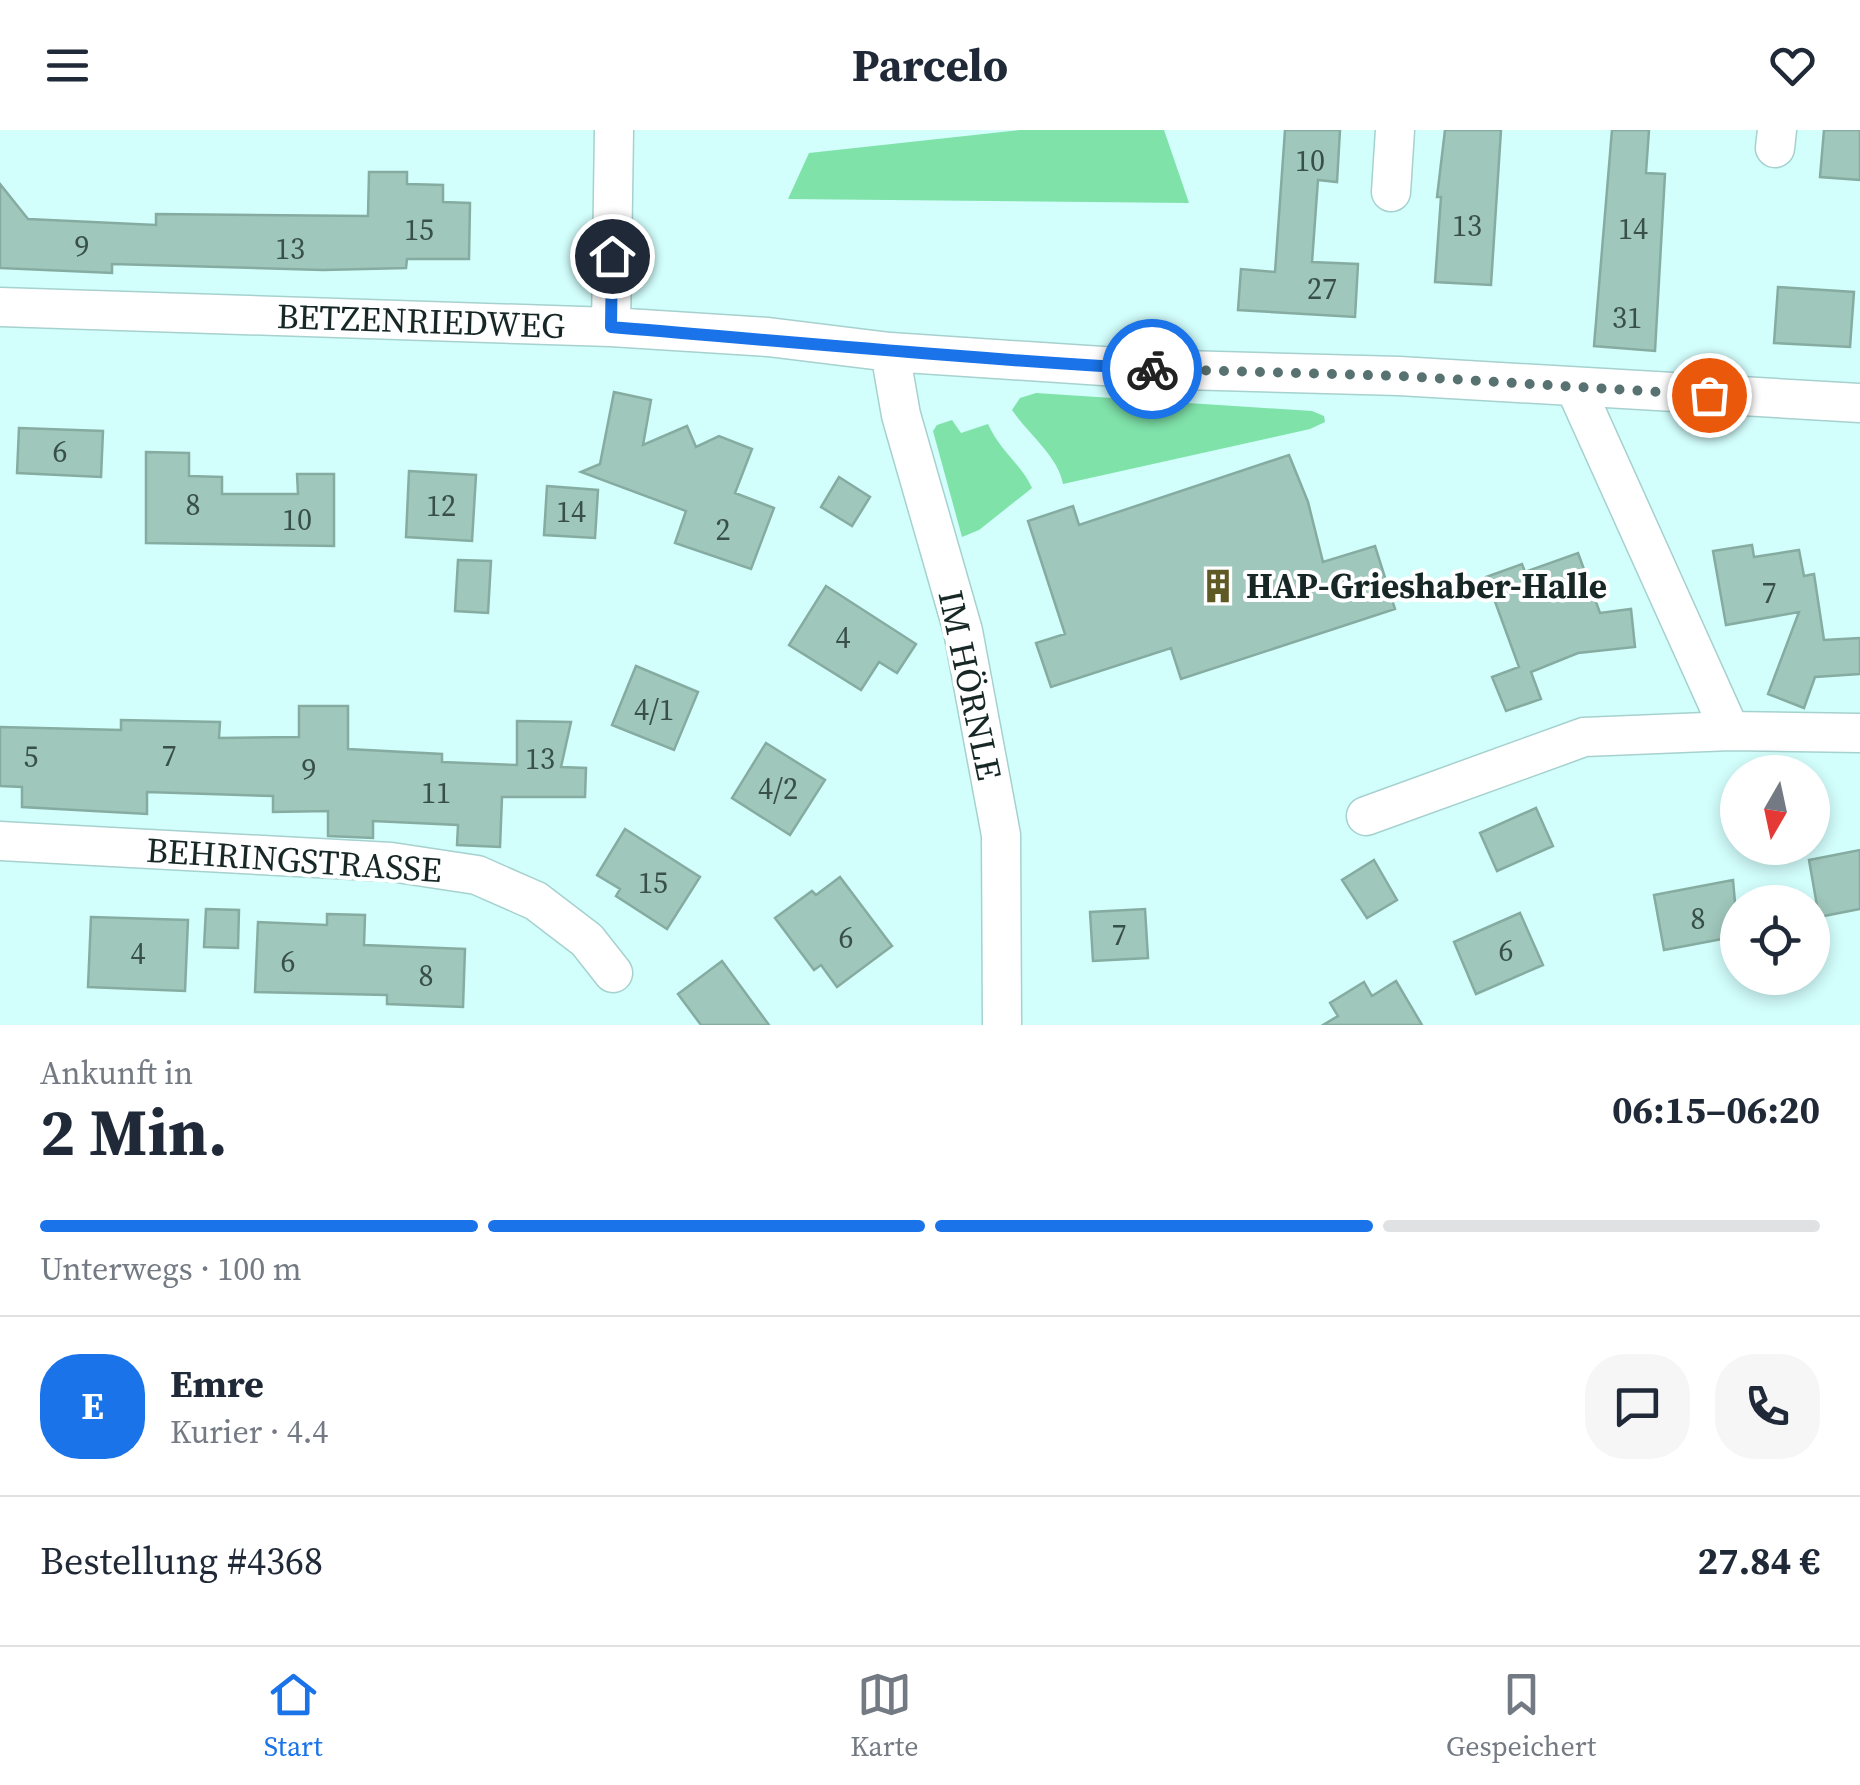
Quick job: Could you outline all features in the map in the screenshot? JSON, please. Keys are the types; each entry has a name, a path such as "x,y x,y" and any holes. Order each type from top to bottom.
{"street":[{"path":"611,327 614,130"},
{"path":"1390,192 1395,130"},
{"name":"BETZENRIEDWEG","path":"0,307 611,327 768,338 890,352 1148,369 1400,376 1860,403"},
{"name":"IM HÖRNLE","path":"890,352 900,416 963,631 1001,835 1002,1025"},
{"path":"1575,388 1730,731"},
{"path":"1366,816 1584,737 1730,731 1860,733"},
{"name":"BEHRINGSTRASSE","path":"0,842 391,862 477,875 536,901 587,940 613,972"}],"green space":[{"path":"1020,130 1164,130 1189,203 788,199 809,153"},
{"path":"1036,393 1312,411 1324,416 1325,422 1310,429 1063,484 1049,455 1012,410 1020,398"},
{"path":"952,420 961,433 988,424 1032,488 979,530 962,537 933,431 937,425"}],"building":[{"path":"1285,130 1340,130 1337,182 1318,180 1312,262 1358,264 1355,317 1238,310 1241,269 1275,272"},
{"path":"1445,130 1501,130 1491,285 1435,282 1441,197 1437,197"},
{"path":"1612,130 1649,130 1646,173 1665,174 1655,351 1594,346"},
{"path":"1824,130 1860,130 1860,180 1820,177"},
{"path":"369,172 407,172 407,184 443,185 443,202 470,203 469,259 407,259 406,268 323,270 112,264 112,273 0,268 0,184 28,219 156,225 156,214 368,216"},
{"path":"1778,287 1854,292 1850,347 1774,343"},
{"path":"614,392 651,400 643,445 687,426 696,447 719,436 752,449 735,493 774,508 751,569 675,543 686,511 581,472 600,464"},
{"path":"19,428 103,431 101,477 17,473"},
{"path":"146,452 189,453 189,476 222,477 222,494 298,494 297,474 334,474 334,546 146,543"},
{"name":"HAP-Grieshaber-Halle","path":"1289,455 1308,502 1323,562 1375,546 1395,609 1181,679 1171,648 1051,687 1036,643 1065,634 1028,521 1073,506 1079,525"},
{"path":"409,471 476,475 472,541 406,537"},
{"path":"839,477 870,497 852,526 821,507"},
{"path":"547,486 598,490 595,538 544,535"},
{"path":"1752,545 1754,557 1799,550 1804,576 1814,574 1824,640 1860,638 1860,674 1815,677 1804,708 1768,694 1799,612 1726,625 1713,551"},
{"path":"1578,553 1600,613 1631,609 1635,647 1578,653 1531,672 1541,699 1506,711 1492,677 1519,667 1486,577 1522,564 1525,572"},
{"path":"458,560 491,561 488,613 455,611"},
{"path":"826,586 916,644 897,673 879,662 861,690 789,645"},
{"path":"636,666 698,692 674,750 612,725"},
{"path":"299,706 348,706 348,749 442,754 442,762 517,765 517,721 571,722 561,767 586,768 585,797 502,797 500,847 457,845 458,825 373,821 373,838 328,836 328,811 273,812 273,796 147,792 147,814 22,807 22,787 0,786 0,727 121,730 121,720 220,722 219,738 299,737"},
{"path":"766,743 825,780 790,835 732,798"},
{"path":"1536,808 1553,846 1497,871 1480,833"},
{"path":"625,829 700,877 667,929 616,896 620,889 597,875"},
{"path":"1860,850 1860,909 1830,915 1830,885 1813,885 1810,865 1830,865 1830,856"},
{"path":"1374,860 1397,900 1367,918 1342,880"},
{"path":"840,877 892,946 837,987 821,965 814,970 775,918 812,891 816,895"},
{"path":"1733,880 1733,885 1720,885 1720,939 1664,950 1654,895"},
{"path":"206,909 239,910 238,948 204,947"},
{"path":"1145,909 1148,958 1093,961 1090,912"},
{"path":"1520,913 1543,965 1476,994 1454,942"},
{"path":"327,914 365,915 364,945 465,949 463,1007 387,1004 387,995 255,992 258,922 327,925"},
{"path":"91,917 188,920 185,991 88,987"},
{"path":"722,961 769,1025 701,1025 678,994"},
{"path":"1396,981 1422,1025 1323,1025 1338,1016 1330,1003 1364,982 1372,996"}],"way so far":[{"path":"1152,369 1400,376 1709,395"}],"place":[{"name":"HAP-Grieshaber-Halle","path":"1218,586"}],"route":[{"path":"612,256 611,327 768,338 890,352 1152,369"}]}
